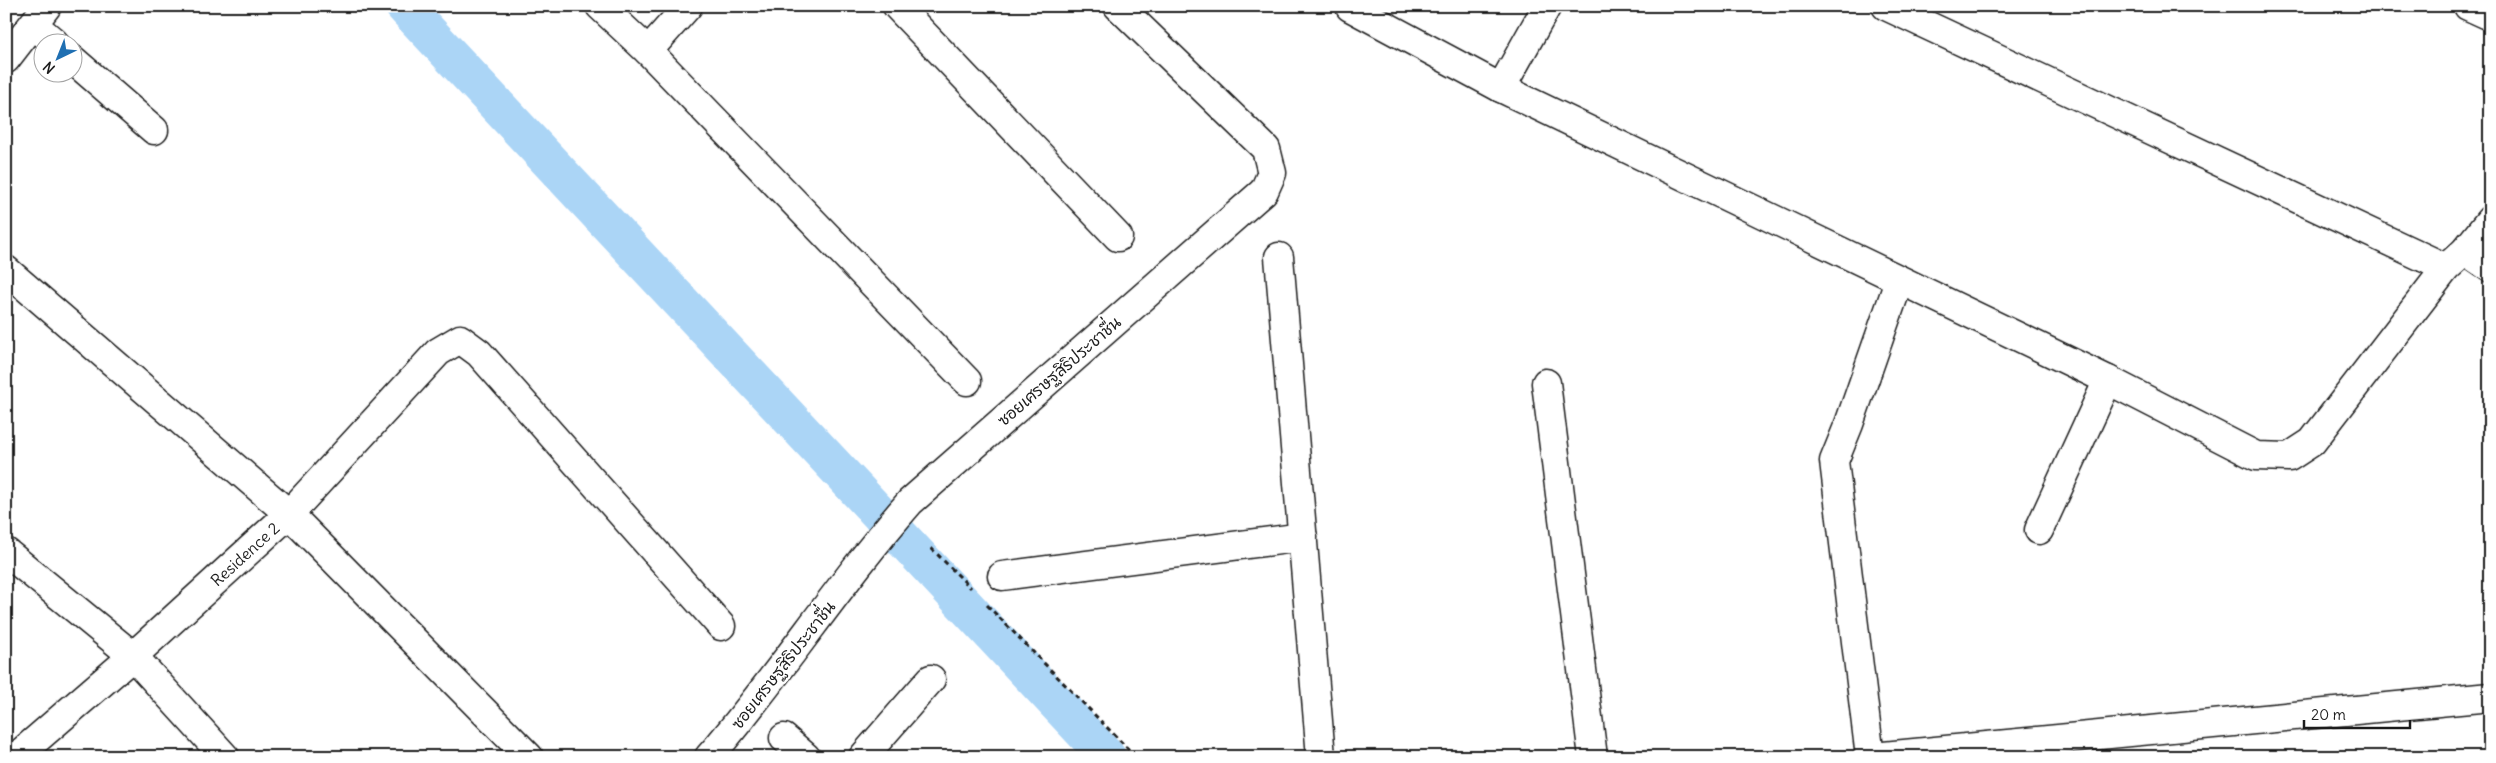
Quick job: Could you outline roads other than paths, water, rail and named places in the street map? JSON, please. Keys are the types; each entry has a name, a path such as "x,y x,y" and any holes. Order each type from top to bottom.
{"street":[{"path":"600,6 648,51 967,381"},
{"path":"648,51 688,6"},
{"path":"897,6 1118,237"},
{"name":"ซอยเศรษฐสิริประชาชื่น","path":"710,757 745,715 886,530 910,502 1264,191 1272,173 1266,149 1118,6"},
{"path":"1501,88 1547,6"},
{"path":"1886,6 2456,260 2490,268"},
{"path":"2468,6 2490,16"},
{"path":"1350,7 1501,88 2108,380 2256,456 2289,457 2312,442 2456,260 2490,220"},
{"path":"6,59 41,15 49,32"},
{"path":"82,68 154,130"},
{"path":"1279,257 1321,757"},
{"path":"6,270 289,514 529,757"},
{"path":"1899,281 1850,424 1834,461 1871,757 2490,697"},
{"name":"Residence 2","path":"16,757 133,656 289,514 438,352 460,339 479,353 721,626"},
{"path":"2038,530 2108,380"},
{"path":"1546,383 1593,757"},
{"path":"1002,576 1303,537"},
{"path":"6,552 133,656 225,757"},
{"path":"863,757 931,679"},
{"path":"784,738 806,757"}],"waterway":[{"path":"404,6 1107,757"}]}
